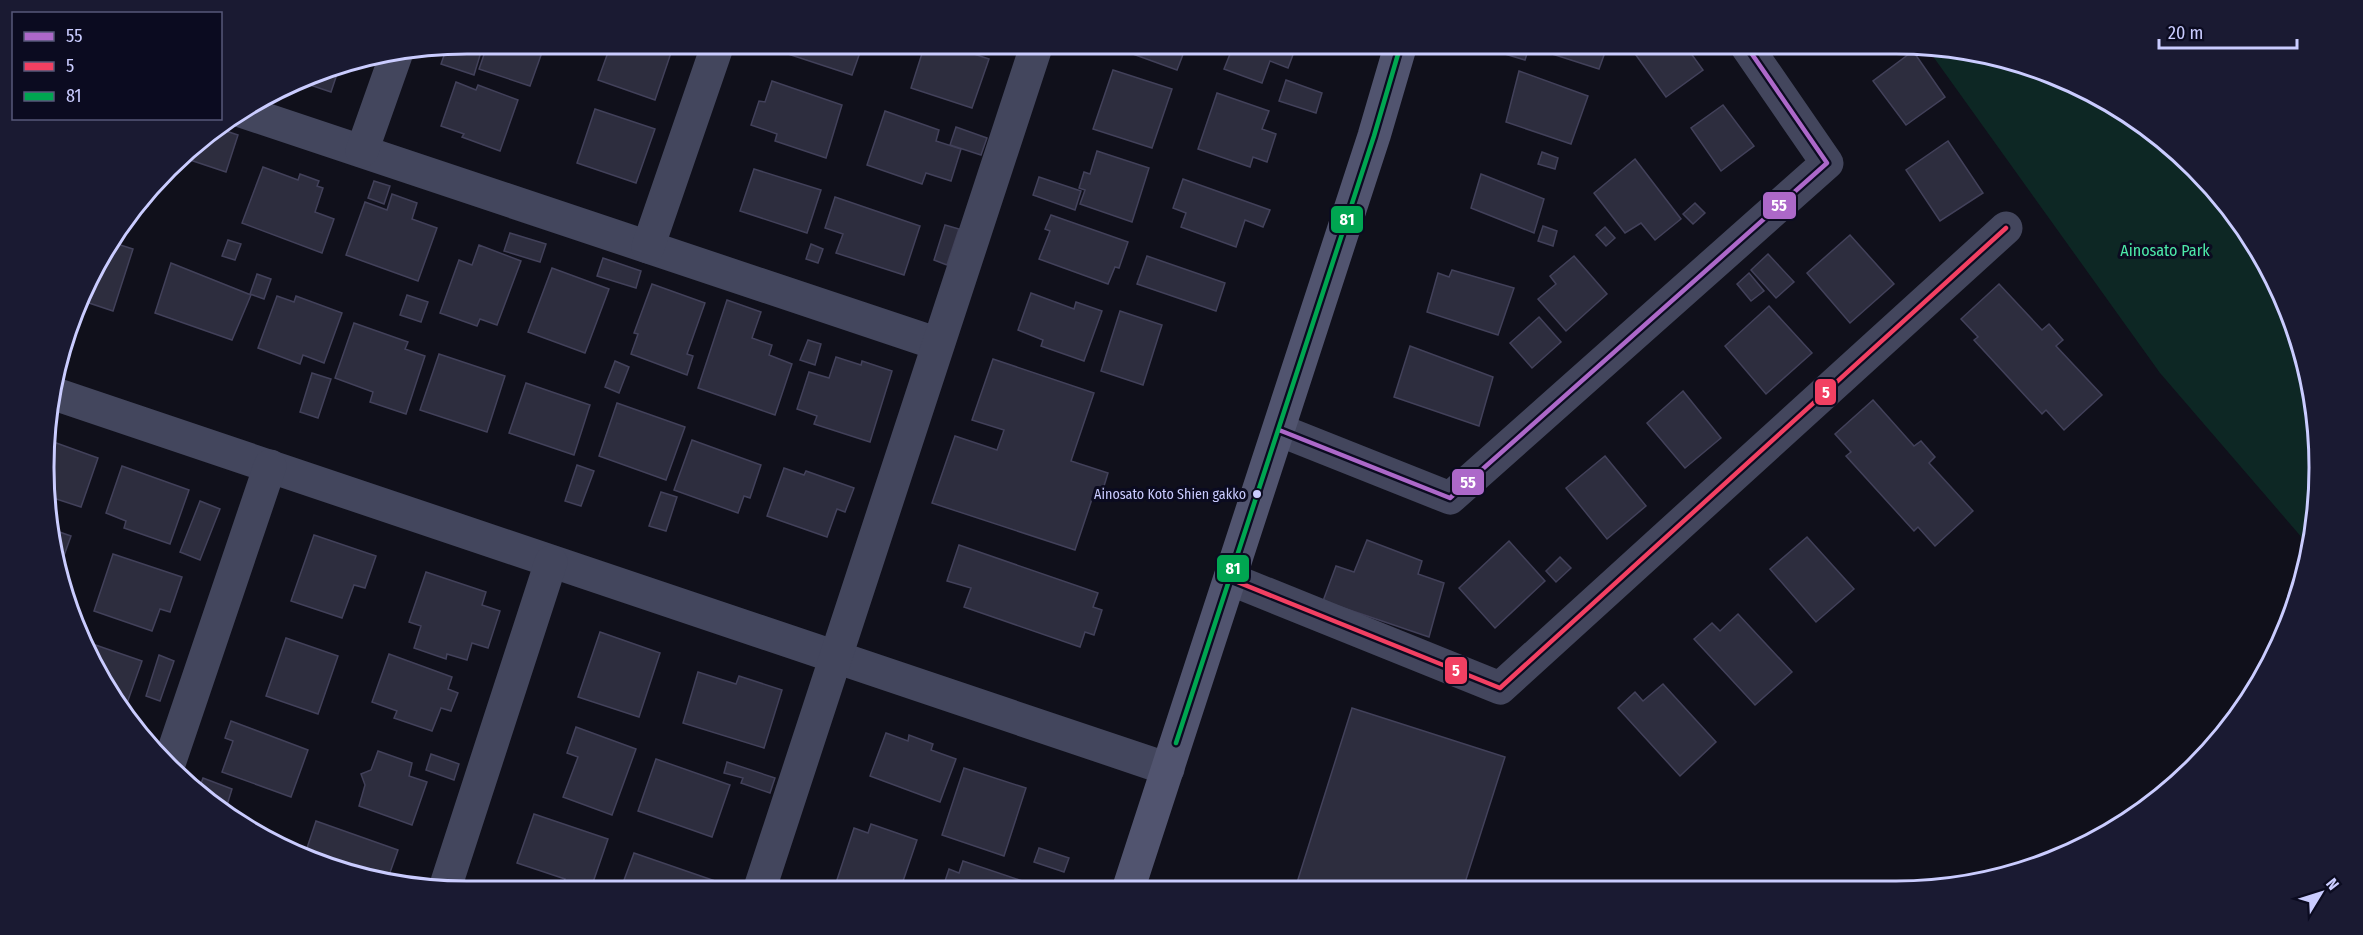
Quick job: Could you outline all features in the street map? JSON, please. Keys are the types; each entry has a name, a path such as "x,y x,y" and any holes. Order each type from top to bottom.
{"street":[{"path":"648,247 715,54"},
{"path":"762,881 1034,54"},
{"path":"1131,881 1374,136 1398,54"},
{"path":"1279,430 1450,498 1827,163 1752,54"},
{"path":"362,152 394,61"},
{"path":"252,115 938,344"},
{"path":"1230,579 1500,688 2006,228"},
{"path":"61,396 1168,769"},
{"path":"172,756 270,466"},
{"path":"448,880 551,562"}],"green space":[{"name":"Ainosato Park","path":"1933,56 2003,68 2054,85 2102,109 2147,139 2168,157 2188,175 2224,216 2254,261 2278,309 2295,360 2308,440 2308,495 2302,538 2160,373"}],"building":[{"path":"480,54 474,75 441,64 444,55"},
{"path":"484,54 541,54 530,86 479,69"},
{"path":"607,54 671,54 655,100 598,80"},
{"path":"788,54 859,54 852,75"},
{"path":"922,54 974,54 989,59 972,108 911,88"},
{"path":"1133,54 1183,54 1177,70"},
{"path":"1230,54 1293,54 1288,68 1270,61 1262,83 1224,69"},
{"path":"1505,54 1527,54 1525,60"},
{"path":"1552,54 1604,54 1599,69"},
{"path":"1635,54 1691,54 1703,70 1666,97"},
{"path":"1908,54 1916,55 1945,97 1906,125 1873,81"},
{"path":"1113,70 1172,89 1152,148 1093,129"},
{"path":"1519,71 1588,96 1571,144 1506,122"},
{"path":"336,76 331,92 309,85"},
{"path":"1286,80 1322,93 1316,113 1279,101"},
{"path":"772,81 842,105 826,158 775,141 777,134 751,125 759,101 765,102"},
{"path":"456,82 476,90 478,85 518,100 500,151 462,137 464,134 441,126"},
{"path":"1217,93 1269,111 1262,129 1276,134 1267,162 1253,157 1250,167 1198,149"},
{"path":"1723,105 1754,146 1721,171 1691,128"},
{"path":"595,109 655,129 636,183 577,163"},
{"path":"885,111 939,130 936,141 961,149 951,181 926,173 922,184 867,165"},
{"path":"956,127 987,138 981,155 950,145"},
{"path":"227,131 238,135 226,172 191,160"},
{"path":"1948,141 1983,193 1940,221 1906,170"},
{"path":"1097,151 1149,168 1132,222 1080,204 1085,190 1079,188 1084,172 1090,174"},
{"path":"1542,152 1558,158 1555,169 1538,164"},
{"path":"1635,159 1681,219 1655,240 1641,223 1625,233 1594,193"},
{"path":"263,167 298,180 300,174 319,181 317,186 323,188 315,212 334,219 322,253 242,223"},
{"path":"754,169 821,190 807,233 740,211"},
{"path":"1481,174 1544,199 1534,233 1471,208"},
{"path":"1039,177 1081,191 1075,210 1033,195"},
{"path":"1183,179 1270,210 1263,227 1245,220 1236,247 1181,227 1186,213 1173,208"},
{"path":"374,181 390,186 384,204 368,198"},
{"path":"392,194 417,203 412,219 437,228 418,281 346,255 365,202 387,210"},
{"path":"835,197 920,226 904,275 836,253 843,234 825,228"},
{"path":"1695,203 1705,213 1693,224 1683,214"},
{"path":"1051,215 1128,242 1119,268 1115,267 1108,284 1039,259 1050,231 1045,229"},
{"path":"945,225 959,229 947,265 934,260"},
{"path":"1543,226 1557,231 1553,246 1538,241"},
{"path":"1605,227 1615,238 1606,246 1596,235"},
{"path":"510,233 546,244 540,262 504,251"},
{"path":"1850,235 1894,284 1850,323 1807,273"},
{"path":"228,240 241,244 235,260 222,256"},
{"path":"811,244 823,249 818,263 806,259"},
{"path":"120,245 133,249 113,311 88,303"},
{"path":"479,245 521,261 497,325 480,319 477,326 440,313 459,260 472,265"},
{"path":"1768,254 1794,282 1776,298 1751,270"},
{"path":"1147,256 1225,283 1216,311 1137,284"},
{"path":"1574,256 1607,294 1566,331 1538,299 1556,284 1550,276"},
{"path":"603,258 641,271 636,288 597,276"},
{"path":"171,263 251,295 232,340 155,313"},
{"path":"552,268 609,289 585,353 528,332"},
{"path":"1452,270 1514,288 1498,335 1427,312 1438,273 1449,277"},
{"path":"1749,273 1764,291 1751,301 1737,284"},
{"path":"257,274 271,279 264,299 250,294"},
{"path":"652,284 705,303 687,354 693,356 687,375 631,354 638,334 634,333"},
{"path":"1999,284 2042,330 2049,324 2063,340 2056,346 2102,395 2064,430 2046,410 2042,414 1974,340 1978,337 1961,319"},
{"path":"1031,293 1074,309 1076,302 1102,311 1084,361 1041,346 1043,340 1018,330"},
{"path":"407,295 428,302 421,322 400,315"},
{"path":"277,296 294,302 296,296 342,313 324,363 303,355 300,364 258,348"},
{"path":"727,300 761,312 752,338 772,345 769,355 792,364 775,415 698,388"},
{"path":"1769,306 1812,353 1766,394 1725,346"},
{"path":"1120,311 1162,325 1143,385 1101,371"},
{"path":"1539,317 1561,342 1532,368 1510,343"},
{"path":"354,323 408,342 405,349 425,356 406,414 370,402 373,392 335,378"},
{"path":"808,340 821,344 815,365 800,360"},
{"path":"1410,346 1493,377 1479,426 1394,397"},
{"path":"439,354 505,376 487,432 420,410"},
{"path":"836,357 861,365 862,361 892,371 870,442 814,424 817,416 797,409 809,372 829,378"},
{"path":"993,359 1094,393 1071,461 1108,473 1101,496 1094,493 1075,550 932,503 955,436 997,450 1004,430 972,420"},
{"path":"615,361 629,367 619,393 605,387"},
{"path":"312,373 331,379 318,418 300,412"},
{"path":"526,383 590,405 574,455 509,433"},
{"path":"1683,391 1721,438 1685,468 1647,423"},
{"path":"1873,400 1914,446 1921,441 1935,457 1929,463 1973,511 1935,546 1918,527 1914,531 1846,456 1851,452 1835,434"},
{"path":"617,403 685,427 666,480 599,456"},
{"path":"692,440 761,465 750,498 744,496 738,513 674,490"},
{"path":"55,442 98,458 81,507 55,499"},
{"path":"1605,456 1646,506 1607,539 1566,488"},
{"path":"577,465 594,471 581,506 565,501"},
{"path":"122,466 189,490 170,544 124,528 126,521 106,513"},
{"path":"784,468 804,475 806,471 854,488 845,512 837,509 827,537 767,516"},
{"path":"661,492 677,497 666,531 649,526"},
{"path":"200,501 220,509 200,560 180,552"},
{"path":"60,532 71,536 64,556"},
{"path":"314,535 376,556 365,588 354,585 342,618 291,601"},
{"path":"1807,537 1854,589 1816,622 1770,569"},
{"path":"1367,540 1422,561 1418,574 1444,583 1429,637 1323,601 1336,566 1354,572"},
{"path":"1509,541 1545,581 1495,628 1459,588"},
{"path":"959,545 1098,593 1093,607 1102,610 1094,635 1085,632 1080,647 964,607 971,588 947,581"},
{"path":"113,554 182,577 170,612 160,609 152,631 94,611"},
{"path":"1560,557 1571,568 1556,582 1546,571"},
{"path":"426,572 486,592 482,605 500,611 488,648 472,643 467,660 447,654 446,659 414,648 421,626 409,622"},
{"path":"1738,614 1792,672 1755,705 1694,639 1712,623 1720,631"},
{"path":"600,632 660,653 639,717 578,697"},
{"path":"286,638 338,656 318,714 266,696"},
{"path":"94,645 142,661 127,702 109,674"},
{"path":"389,654 452,677 448,689 458,693 451,711 441,708 432,731 394,718 397,711 372,702"},
{"path":"159,655 174,661 160,701 146,696"},
{"path":"698,672 736,684 739,676 782,690 764,748 683,723"},
{"path":"1663,684 1716,742 1680,776 1618,708 1635,692 1643,701"},
{"path":"1352,708 1505,757 1466,881 1298,881"},
{"path":"231,721 308,750 291,797 222,772 233,741 225,738"},
{"path":"576,727 636,749 612,815 563,797 578,757 567,753"},
{"path":"886,733 908,741 909,735 933,744 931,750 956,759 940,802 870,776"},
{"path":"378,751 412,763 409,776 427,782 412,825 359,806 365,785 361,774 371,770"},
{"path":"431,754 459,764 454,780 426,770"},
{"path":"656,759 730,785 712,837 638,811"},
{"path":"727,762 775,778 770,793 741,783 743,778 724,773"},
{"path":"964,768 1026,788 1004,856 942,835"},
{"path":"203,778 232,789 227,804 216,796 201,783"},
{"path":"534,814 608,839 593,881 564,881 565,879 517,863"},
{"path":"316,821 398,850 390,873 360,867 307,849"},
{"path":"871,824 917,840 903,881 837,881 854,828 868,833"},
{"path":"1039,848 1069,858 1064,872 1034,862"},
{"path":"634,853 715,881 624,881"},
{"path":"963,861 1022,881 945,881 949,869 959,873"}],"transit line":[{"name":"81","path":"1176,743 1374,136 1398,54"},
{"name":"55","path":"1279,430 1450,498 1827,163 1752,54"},
{"name":"5","path":"1230,579 1500,688 2006,228"}],"place":[{"name":"Ainosato Koto Shien gakko","path":"1257,494"}]}
